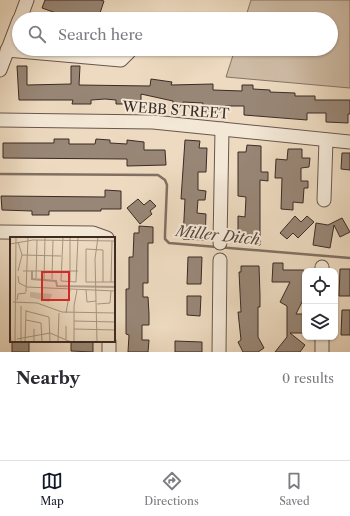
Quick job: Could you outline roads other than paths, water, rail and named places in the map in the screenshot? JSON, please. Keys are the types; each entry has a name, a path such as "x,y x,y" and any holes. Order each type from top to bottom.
{"street":[{"path":"22,12 27,0"},
{"path":"0,70 12,38"},
{"path":"7,50 12,50"},
{"path":"75,56 121,60 125,56"},
{"name":"WEBB STREET","path":"0,120 153,122 350,142"},
{"path":"220,243 222,129"},
{"path":"324,200 326,140"},
{"path":"0,232 93,233 104,237"},
{"path":"219,352 220,260"},
{"path":"322,340 322,352"}],"waterway":[{"name":"Miller Ditch","path":"0,174 158,175 165,180 167,185 165,239 169,243 350,258"}]}
